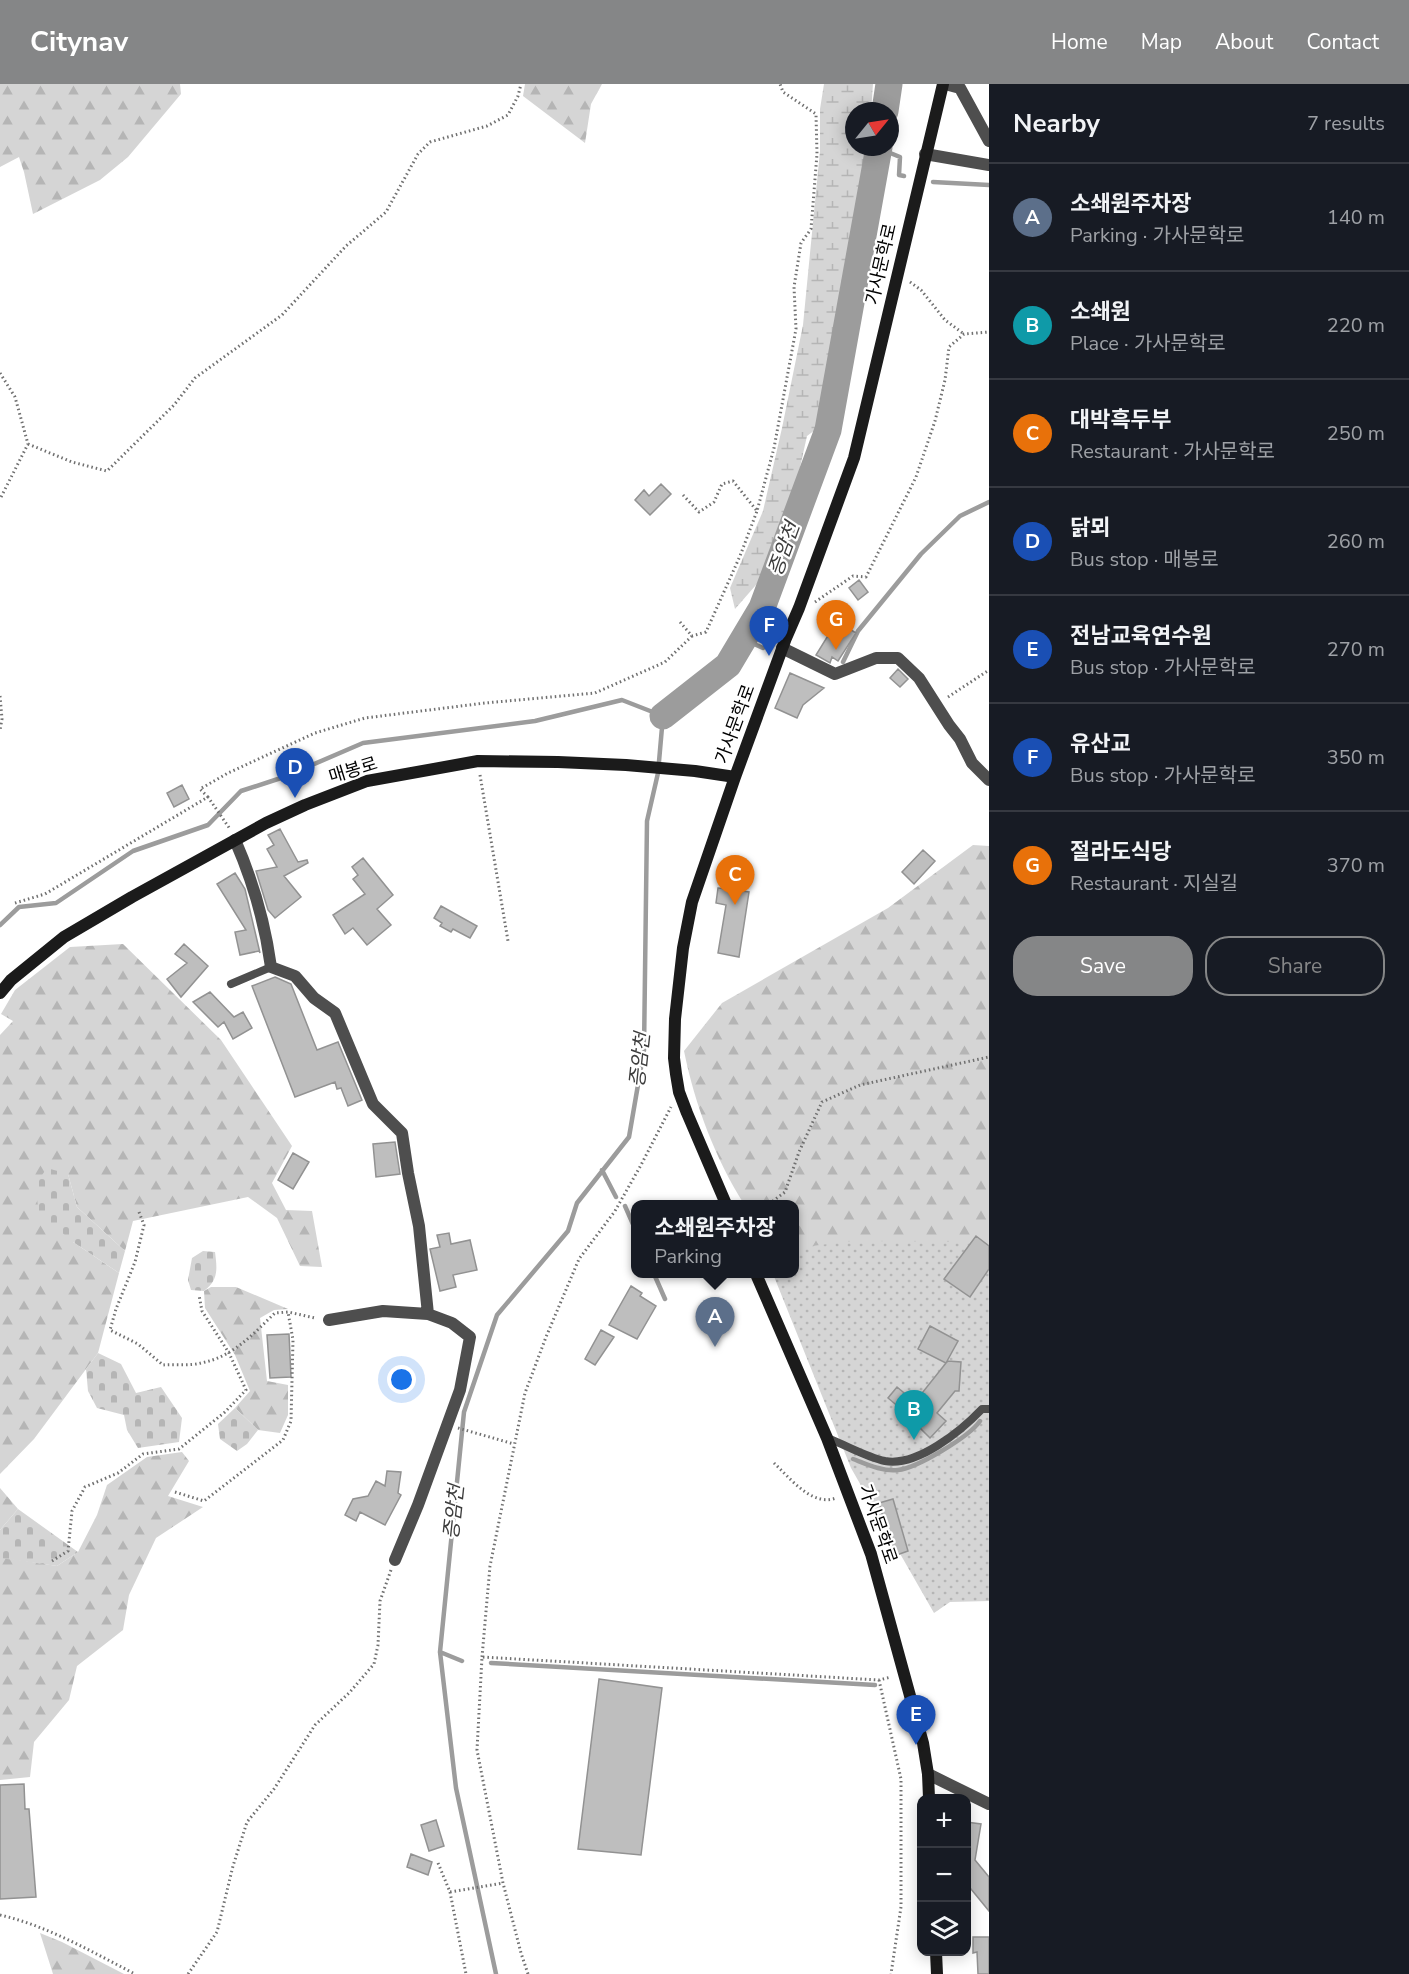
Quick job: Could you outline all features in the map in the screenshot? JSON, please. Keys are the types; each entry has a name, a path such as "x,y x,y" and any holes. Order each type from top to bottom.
{"main road":[{"name":"가사문학로","path":"724,1200 679,1092 674,1058 675,1019 692,902 782,648 800,608 854,458 925,154 944,84"},
{"name":"매봉로","path":"0,993 11,980 64,938 233,835 367,781 478,761 626,765 735,777"},
{"name":"가사문학로","path":"758,1278 827,1438 874,1564 923,1743 929,1794"},
{"path":"936,1956 937,1974"}],"street":[{"path":"944,84 960,88 989,141"},
{"path":"925,154 989,165"},
{"path":"782,648 835,674 876,658 898,658 919,678 960,739 972,763 989,780"},
{"path":"233,835 251,875 267,934 271,967 295,976 314,998 335,1013 373,1104 402,1133 419,1226 428,1314"},
{"path":"329,1320 382,1311 428,1314 452,1323 470,1337 460,1390 418,1505 395,1560"},
{"path":"928,1774 989,1804"}],"lane":[{"path":"231,984 271,967"},
{"path":"827,1438 886,1461 912,1458 964,1428 982,1409 989,1409"}],"path":[{"path":"28,444 72,462 106,471 174,405 195,378 282,315 346,246 386,212 418,154 430,142 487,126 508,115 518,96 521,84"},
{"path":"233,835 200,789 228,773 315,733 365,718 485,703 596,693 665,662 692,636 706,632 740,556 757,511 774,448 796,329 794,287 801,243 811,229 817,154 816,114 783,92 780,84"},
{"path":"897,272 921,290 945,320 964,334"},
{"path":"800,608 819,601 853,576 866,578 916,477 935,421 945,380 949,347 964,334 989,332"},
{"path":"0,373 15,396 28,444 0,500"},
{"path":"682,495 699,512 714,502 722,484 733,482 757,511"},
{"path":"680,622 692,636"},
{"path":"936,704 989,670"},
{"path":"0,696 2,719 0,730"},
{"path":"478,761 508,941"},
{"path":"15,903 45,894 209,799"},
{"path":"774,1200 785,1192 799,1152 822,1102 860,1085 989,1057"},
{"path":"528,1974 502,1883 477,1750 489,1566 525,1393 546,1337 579,1259 620,1202 642,1165 679,1092"},
{"path":"139,1212 144,1225 135,1262 110,1330 138,1344 163,1365 201,1364 230,1353 250,1338 275,1313 288,1312 329,1320"},
{"path":"52,1561 68,1551 72,1511 84,1487 118,1473 143,1454 179,1449 225,1412 246,1390 230,1353 202,1311 199,1295"},
{"path":"175,1492 204,1501 283,1440 291,1421 293,1340 288,1312"},
{"path":"454,1427 514,1444"},
{"path":"774,1463 813,1498 829,1501 849,1493"},
{"path":"188,1974 217,1932 233,1866 247,1822 274,1789 315,1725 350,1692 374,1664 378,1644 380,1601 395,1560"},
{"path":"482,1657 879,1680 905,1674"},
{"path":"879,1680 901,1779 901,1907 891,1974"},
{"path":"438,1863 450,1892 466,1974"},
{"path":"450,1892 502,1883"},
{"path":"0,1915 18,1919 63,1938 135,1974"}],"green space":[{"path":"0,84 180,84 181,94 128,157 100,180 33,214 19,157 0,167"},
{"path":"525,84 602,84 591,104 585,143 523,96"},
{"path":"824,84 873,84 872,102 845,102 845,156 870,157 847,266 819,427 807,436 790,512 775,563 735,609 730,588 763,511 803,325 820,151 820,109"},
{"path":"973,845 989,846 989,1601 797,1278 799,1200 742,1200 707,1130 684,1051 722,1003 888,908"},
{"path":"123,944 221,1040 292,1146 272,1183 286,1210 312,1211 322,1267 300,1266 277,1218 248,1197 133,1221 125,1251 77,1207 68,1174 73,1242 119,1273 98,1353 34,1439 0,1474 0,1035 13,1021 1,1014 15,990 70,947"},
{"path":"47,1168 68,1174 77,1207 125,1251 119,1273 73,1242 39,1213 35,1185"},
{"path":"853,1241 989,1242 989,1601 950,1602 934,1613 851,1468 775,1278 799,1278 799,1248"},
{"path":"203,1251 215,1252 215,1278 204,1291 191,1290 188,1280 192,1258"},
{"path":"211,1287 236,1287 288,1309 274,1310 260,1318 267,1381 288,1385 288,1415 280,1433 258,1430 235,1408 250,1391 235,1355 205,1308 204,1291"},
{"path":"98,1353 121,1364 136,1393 161,1387 182,1418 179,1442 138,1448 127,1430 124,1415 97,1408 88,1391 86,1369"},
{"path":"235,1408 258,1430 247,1444 237,1451 220,1439 218,1424"},
{"path":"182,1452 189,1461 168,1496 203,1507 156,1538 129,1595 123,1630 77,1666 69,1700 34,1742 30,1777 0,1780 0,1557 57,1566 78,1552 97,1515 107,1485 147,1457"},
{"path":"0,1488 18,1509 0,1530"},
{"path":"18,1509 78,1552 57,1566 0,1558 0,1530"},
{"path":"40,1933 62,1942 124,1974 53,1974"}],"building":[{"path":"661,484 671,494 650,515 635,500 644,490 649,496"},
{"path":"859,580 868,592 858,600 849,588"},
{"path":"837,621 856,633 838,661 832,657 830,663 816,655"},
{"path":"898,669 908,679 900,687 890,678"},
{"path":"790,673 824,688 803,705 797,718 775,708"},
{"path":"182,785 189,799 174,807 167,793"},
{"path":"280,829 298,862 307,860 308,863 284,876 301,897 275,918 268,910 256,871 277,867 267,849 274,845 268,835"},
{"path":"923,850 935,861 914,884 902,872"},
{"path":"363,858 393,895 377,909 391,925 367,945 353,928 345,934 333,915 365,894 353,879 358,875 352,867"},
{"path":"235,873 245,889 260,953 259,951 240,955 235,932 246,930 217,884"},
{"path":"718,888 749,892 739,957 718,953 726,905 716,903"},
{"path":"441,906 477,926 470,938 453,929 451,932 440,926 442,923 434,918"},
{"path":"184,944 208,966 181,997 167,979 187,963 175,954"},
{"path":"275,977 291,984 317,1050 338,1042 362,1100 348,1106 341,1088 337,1089 335,1082 295,1097 252,986"},
{"path":"210,992 234,1017 243,1012 252,1028 233,1039 224,1022 218,1027 193,1002"},
{"path":"395,1142 400,1174 376,1177 373,1144"},
{"path":"293,1153 309,1162 293,1189 278,1180"},
{"path":"449,1233 451,1244 470,1240 477,1270 453,1275 456,1287 440,1291 430,1249 440,1247 437,1235"},
{"path":"976,1236 989,1246 989,1269 970,1297 944,1279"},
{"path":"631,1286 642,1293 640,1296 656,1306 637,1339 609,1325"},
{"path":"930,1326 958,1341 946,1363 918,1349"},
{"path":"601,1330 614,1337 595,1365 585,1359"},
{"path":"289,1334 291,1377 270,1378 267,1335"},
{"path":"948,1361 961,1362 959,1391 955,1391 937,1413 946,1421 930,1438 919,1427 920,1425 888,1398 897,1387 915,1402"},
{"path":"387,1471 401,1472 398,1493 401,1495 385,1525 360,1512 356,1521 345,1515 353,1499 368,1496 376,1481 385,1486"},
{"path":"893,1499 908,1551 894,1556 879,1503"},
{"path":"599,1679 662,1688 641,1855 578,1849"},
{"path":"24,1784 25,1809 29,1809 36,1897 0,1899 0,1785"},
{"path":"436,1820 444,1846 429,1851 421,1825"},
{"path":"971,1823 981,1824 975,1860 989,1877 989,1911 971,1889"},
{"path":"411,1854 432,1862 428,1875 407,1867"},
{"path":"973,1937 989,1937 989,1974 978,1974 977,1952 973,1953"}],"waterway":[{"name":"증암천","path":"886,102 889,84"},
{"name":"증암천","path":"663,716 728,665 762,608 828,430 877,156"},
{"path":"898,156 900,157 899,175 904,176"},
{"path":"933,182 989,185"},
{"path":"843,662 858,631 921,554 960,516 989,502"},
{"path":"743,639 763,648"},
{"name":"증암천","path":"0,925 19,907 56,903 133,851 208,825 241,791 284,777 363,743 535,721 622,700 663,716 658,773 647,821 644,1050 629,1137 577,1203 568,1231 497,1315 464,1412 440,1652 456,1788 496,1974"},
{"path":"602,1170 616,1197"},
{"path":"625,1206 631,1220"},
{"path":"656,1278 665,1299"},
{"path":"853,1459 886,1470 907,1468 954,1443 980,1421"},
{"path":"440,1652 462,1661"},
{"path":"491,1663 875,1685"}],"place":[{"name":"절라도식당","path":"836,650"},
{"name":"유산교","path":"769,656"},
{"name":"닭뫼","path":"295,798"},
{"name":"대박흑두부","path":"735,905"},
{"name":"소쇄원주차장","path":"715,1347"},
{"name":"소쇄원","path":"914,1440"},
{"name":"전남교육연수원","path":"916,1745"}]}
